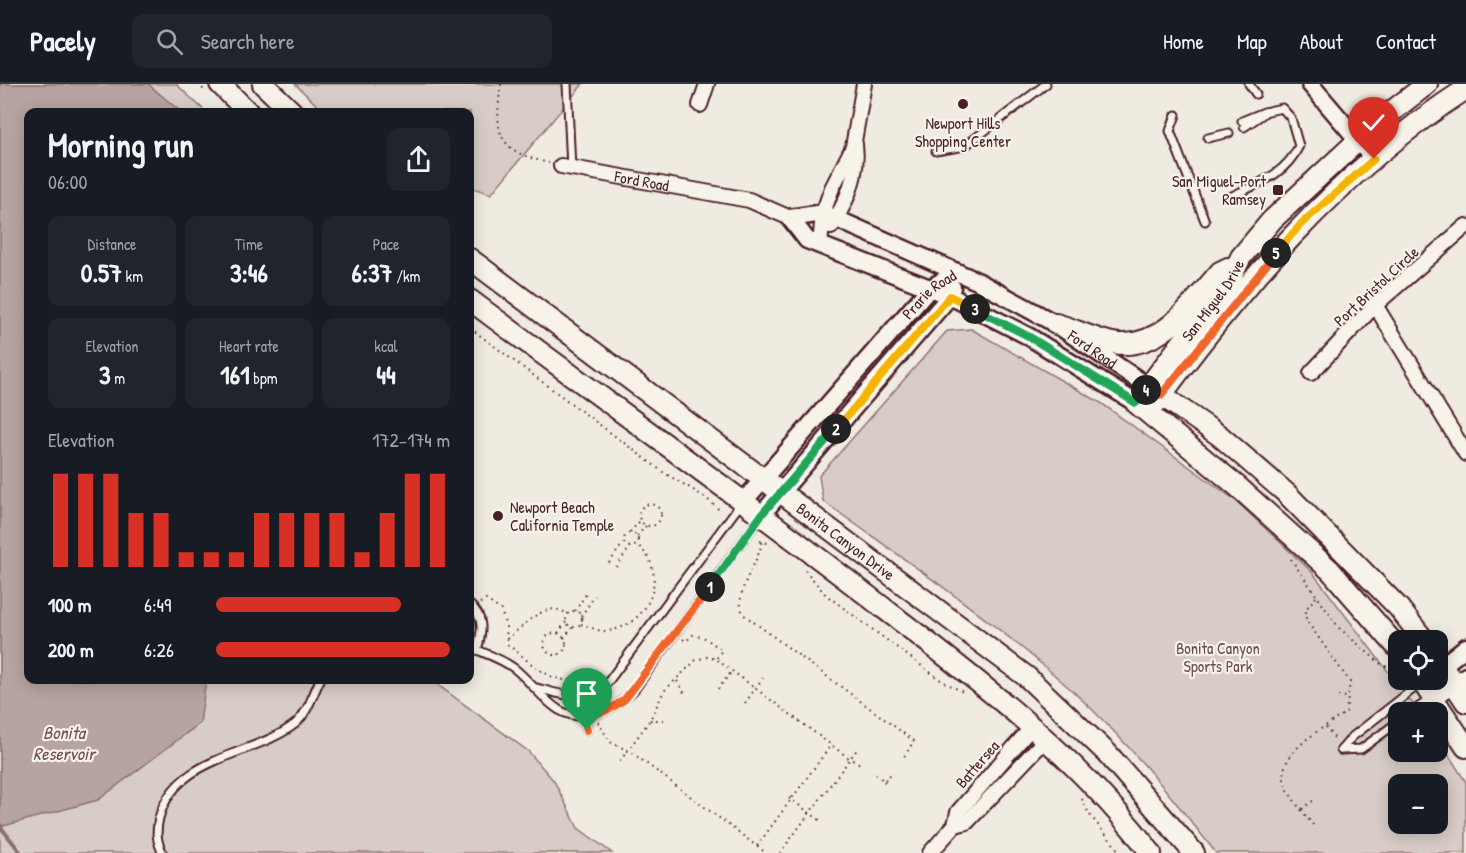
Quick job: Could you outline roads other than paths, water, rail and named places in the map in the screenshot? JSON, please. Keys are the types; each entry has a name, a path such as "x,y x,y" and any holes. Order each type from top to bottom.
{"main road":[{"path":"220,84 244,108"},
{"path":"263,84 287,108"},
{"name":"San Miguel Drive","path":"1155,391 1229,281 1238,262 1272,220 1358,140 1427,84"},
{"name":"San Miguel Drive","path":"1142,407 1301,224 1374,159 1466,89"},
{"name":"Bonita Canyon Drive","path":"474,262 1027,677 1107,753 1194,853"},
{"path":"1056,324 1113,343 1137,344 1151,338 1183,315 1220,272 1238,262"},
{"name":"Bonita Canyon Drive","path":"474,303 762,514 977,678 1077,770 1151,853"},
{"name":"Ford Road","path":"1155,391 1220,436 1286,493 1398,608 1416,630"},
{"name":"Ford Road","path":"1142,407 1237,486 1330,570 1388,637"},
{"path":"1460,680 1466,702"},
{"path":"1438,690 1466,747"}],"street":[{"path":"700,105 707,84"},
{"path":"790,218 830,216 844,206 857,163 855,139 864,84"},
{"path":"1310,84 1374,159"},
{"name":"Ford Road","path":"566,167 749,200 790,218 807,240 950,296 1028,336 1142,407"},
{"name":"Ford Road","path":"830,216 957,272 1056,324 1155,391"},
{"path":"820,245 830,216"},
{"name":"Port Bristol Circle","path":"1311,373 1375,305 1466,226"},
{"name":"Prarie Road","path":"744,501 929,289 957,272"},
{"name":"Prarie Road","path":"762,514 950,296 957,272"},
{"path":"1375,305 1466,454"},
{"path":"1448,662 1466,647"},
{"name":"Battersea","path":"930,853 955,825 957,812 1038,734"}],"lane":[{"path":"566,167 567,84"},
{"path":"936,151 965,146 1046,84"},
{"path":"1249,84 1256,94"},
{"path":"1232,196 1280,172 1292,161 1299,146 1291,118 1282,108 1264,112 1243,124"},
{"path":"1176,115 1170,131 1205,220"},
{"path":"1208,138 1227,130"},
{"path":"537,688 581,698 592,694 608,682 744,501"},
{"path":"474,648 499,658 537,688 558,709 570,714 593,716 614,707 634,690 762,514"},
{"path":"474,608 481,620 474,644"},
{"path":"163,853 157,839 156,827 167,800 181,782 219,759 281,734 298,722 318,684"},
{"path":"1397,702 1413,690"},
{"path":"581,698 587,730"},
{"path":"1388,709 1352,737 1341,750 1361,749 1388,729"}],"water":[{"name":"Bonita Reservoir","path":"0,84 148,84 176,108 24,108 24,684 205,684 200,723 98,800 4,826 0,824"}],"waterway":[{"path":"0,826 21,853"}],"place":[{"name":"Newport Hills Shopping Center","path":"963,104"},
{"name":"San Miguel-Port Ramsey","path":"1278,190"},
{"name":"Newport Beach California Temple","path":"498,516"}],"park label":[{"name":"Bonita Canyon Sports Park","path":"1218,657"}]}
